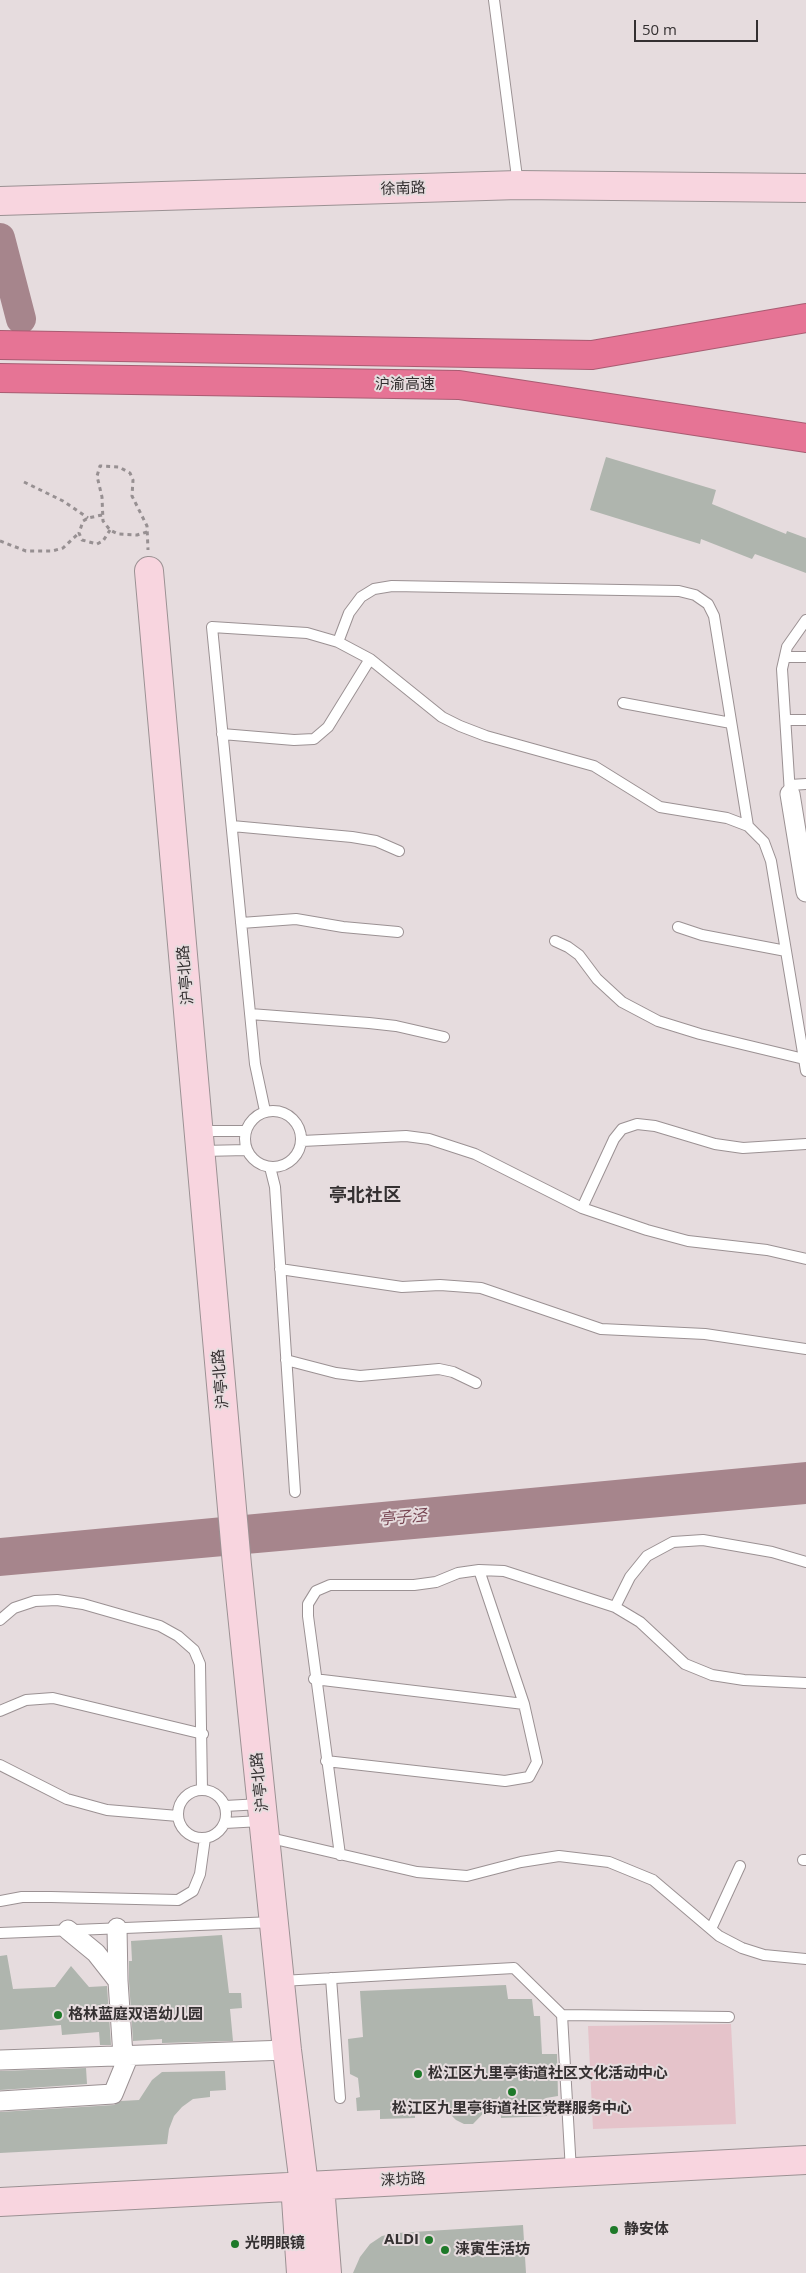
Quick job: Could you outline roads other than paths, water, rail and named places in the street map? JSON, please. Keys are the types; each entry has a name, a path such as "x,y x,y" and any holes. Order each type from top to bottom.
{"highway":[{"path":"0,345 592,355 806,318"},
{"name":"沪渝高速","path":"0,379 459,386 806,438"}],"street":[{"name":"徐南路","path":"10,201 518,185 806,188"},
{"name":"沪亭北路","path":"149,571 232,1502 287,2050 304,2186 296,2199 301,2273"},
{"path":"795,788 806,892"},
{"path":"0,2101 113,2094 126,2056 118,1981 116,1928"},
{"path":"68,1930 96,1953 118,1981"},
{"path":"0,2060 287,2050"},
{"name":"涞坊路","path":"0,2202 806,2160"},
{"path":"304,2186 321,2198 327,2273"}],"lane":[{"path":"494,0 518,185"},
{"path":"338,642 349,613 361,597 374,589 392,586 679,591 695,595 708,604 714,616 748,826"},
{"path":"795,788 786,720 782,669 787,647 806,620"},
{"path":"265,1112 255,1064 212,627 307,633 338,642 370,659 442,717 460,726 486,736 594,766 660,806 727,818 748,826 764,842 771,860 806,1071"},
{"path":"785,657 806,656"},
{"path":"222,734 294,740 314,739 328,728 370,659"},
{"path":"623,703 731,723"},
{"path":"786,720 806,720"},
{"path":"232,826 352,836 376,841 399,851"},
{"path":"241,923 296,919 317,921 343,928 398,932"},
{"path":"678,927 702,935 786,951"},
{"path":"555,941 568,947 579,956 597,979 622,1002 658,1021 700,1034 804,1059"},
{"path":"250,1014 387,1025 444,1037"},
{"path":"275,1110 292,1117 298,1124 302,1141 300,1150 288,1164 270,1167 253,1158 247,1150 246,1132 256,1116 265,1112 275,1110"},
{"path":"582,1208 614,1139 622,1130 637,1124 655,1126 716,1144 743,1148 806,1144"},
{"path":"201,1141 246,1132"},
{"path":"302,1141 406,1136 429,1139 475,1154 582,1208 647,1230 688,1241 767,1250 806,1258"},
{"path":"201,1141 247,1150"},
{"path":"270,1167 275,1187 295,1492"},
{"path":"280,1269 402,1287 440,1285 481,1288 601,1328 705,1334 806,1349"},
{"path":"286,1360 336,1373 360,1376 439,1370 453,1372 476,1383"},
{"path":"615,1607 630,1577 647,1556 673,1542 704,1540 772,1552 806,1562"},
{"path":"326,1761 505,1781 529,1777 537,1762 524,1704 479,1570"},
{"path":"340,1855 314,1679 308,1616 308,1604 316,1591 330,1585 414,1585 436,1582 458,1573 479,1570 504,1571 615,1607 640,1622 685,1664 712,1675 744,1680 806,1683"},
{"path":"0,1620 14,1608 28,1603 57,1600 83,1604 152,1623 172,1632 194,1650 200,1664 203,1734 202,1790"},
{"path":"314,1679 524,1704"},
{"path":"0,1711 26,1700 53,1698 203,1734"},
{"path":"0,1765 67,1799 107,1810 178,1816"},
{"path":"225,1806 225,1823 218,1832 206,1838 198,1838 184,1830 178,1816 182,1801 194,1791 202,1790 216,1794 225,1806 340,1855 417,1872 467,1876 521,1862 559,1856 609,1862 653,1880 711,1929 742,1948 764,1955 806,1959"},
{"path":"225,1823 264,1821"},
{"path":"0,1901 22,1897 178,1900 188,1896 193,1891 200,1874 206,1838"},
{"path":"711,1929 740,1866"},
{"path":"0,1933 274,1922"},
{"path":"280,1981 514,1968 562,2015 571,2172"},
{"path":"331,1978 340,2098"},
{"path":"562,2015 729,2017"}],"water":[{"name":"亭子泾","path":"806,1462 806,1504 0,1576 0,1538"}],"waterway":[{"path":"0,238 21,319"}],"place":[{"name":"格林蓝庭双语幼儿园","path":"58,2015"},
{"name":"松江区九里亭街道社区文化活动中心","path":"418,2074"},
{"name":"松江区九里亭街道社区党群服务中心","path":"512,2092"},
{"name":"静安体","path":"614,2230"},
{"name":"ALDI","path":"429,2240"},
{"name":"光明眼镜","path":"235,2244"},
{"name":"涞寅生活坊","path":"445,2250"}],"district":[{"name":"亭北社区","path":"365,1196"}]}
